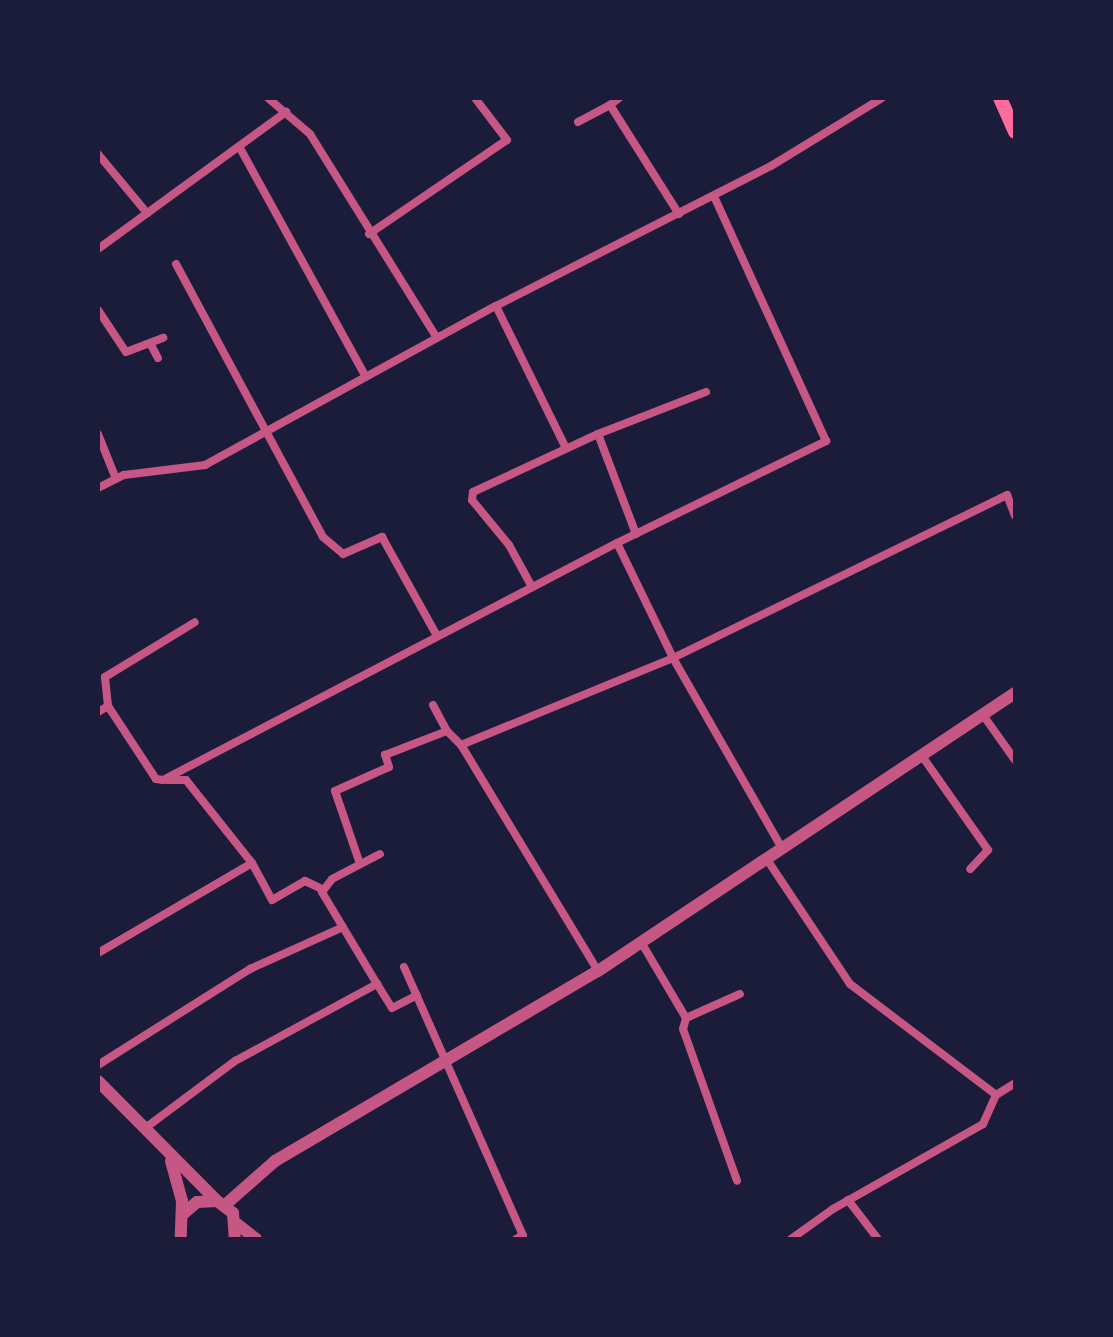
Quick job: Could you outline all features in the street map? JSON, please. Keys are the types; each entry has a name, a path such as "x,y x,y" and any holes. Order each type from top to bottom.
{"main road":[{"path":"1000,98 1015,132"}],"street":[{"path":"268,98 310,134 369,234 437,338"},
{"path":"369,234 507,140 475,98"},
{"path":"578,122 619,98"},
{"path":"98,488 116,479 205,465 496,306 714,196 882,98"},
{"path":"610,105 679,214"},
{"path":"98,249 286,112"},
{"path":"240,148 366,377"},
{"path":"98,154 147,213"},
{"path":"163,780 617,543 826,441 714,196"},
{"path":"176,264 323,537 343,554 382,537 437,636"},
{"path":"496,306 565,446"},
{"path":"98,310 126,352 163,338"},
{"path":"150,343 158,358"},
{"path":"532,587 472,495 565,446 706,392"},
{"path":"98,434 116,479"},
{"path":"598,434 636,534"},
{"path":"461,745 673,658 1007,495 1015,516"},
{"path":"617,543 673,658 783,852"},
{"path":"195,622 105,677 108,706 156,779 186,780 252,863 272,900 305,881 322,889 392,1008 417,995"},
{"path":"182,1215 197,1202 221,1203 275,1161 598,971 783,852 1015,693"},
{"path":"433,705 447,731 461,745 598,971"},
{"path":"98,712 108,706"},
{"path":"983,715 1015,760"},
{"path":"360,864 335,791 389,767 385,755 447,731"},
{"path":"922,756 988,850 970,869"},
{"path":"322,889 380,854"},
{"path":"768,861 850,984 996,1095"},
{"path":"98,953 252,863"},
{"path":"98,1065 239,976 343,927"},
{"path":"641,942 686,1018 683,1029 737,1181"},
{"path":"404,967 523,1235 516,1239"},
{"path":"144,1129 235,1061 377,984"},
{"path":"686,1018 740,994"},
{"path":"98,1081 170,1158 256,1239"},
{"path":"791,1239 848,1200 983,1124 996,1095 1015,1083"},
{"path":"170,1158 180,1186 182,1215 178,1237"},
{"path":"848,1200 878,1239"},
{"path":"235,1239 237,1224"}]}
